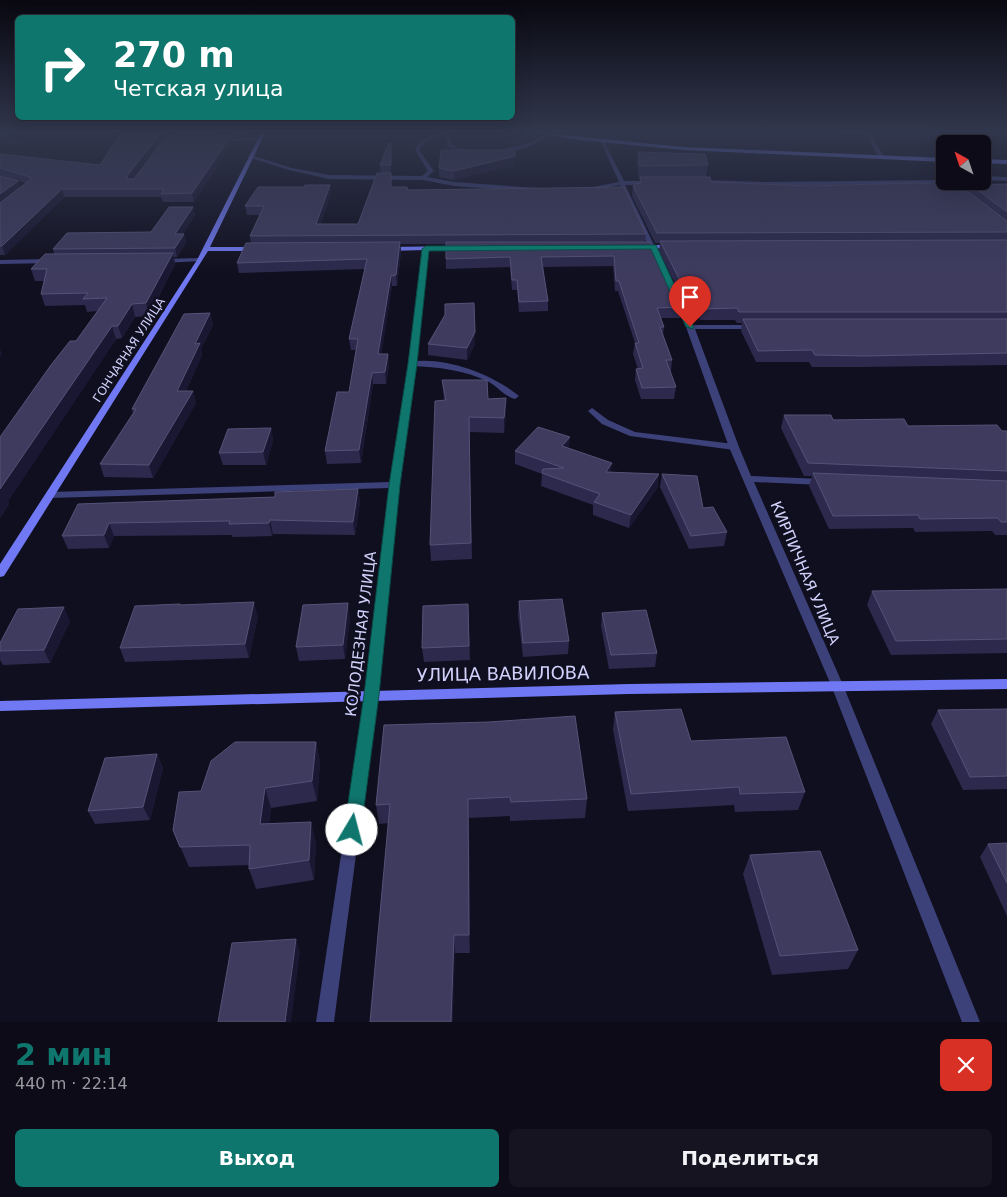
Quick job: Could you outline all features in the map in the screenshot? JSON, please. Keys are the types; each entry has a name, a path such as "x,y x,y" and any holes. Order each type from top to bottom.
{"street":[{"name":"ГОНЧАРНАЯ УЛИЦА","path":"0,573 200,260 240,179"},
{"path":"427,179 454,184 541,190"},
{"name":"КИРПИЧНАЯ УЛИЦА","path":"620,179 690,327 734,447 837,685 971,1022"},
{"path":"692,182 764,184 936,183"},
{"path":"576,190 622,183 664,183"},
{"path":"633,247 683,247"},
{"path":"376,249 465,248"},
{"path":"206,249 266,249"},
{"name":"КОЛОДЕЗНАЯ УЛИЦА","path":"326,1022 371,695 394,485 412,364 426,249"},
{"path":"150,261 200,260"},
{"path":"0,262 60,261"},
{"path":"690,327 759,327"},
{"path":"412,364 430,364 472,371 502,386 510,395 515,396"},
{"path":"592,411 605,422 633,434 734,447"},
{"path":"748,479 828,482"},
{"path":"50,496 394,485"},
{"name":"УЛИЦА ВАВИЛОВА","path":"0,706 371,695 837,685 1007,684"}],"building":[{"path":"0,179 18,181 0,194"},
{"path":"31,179 202,179 192,193 161,194 164,189 62,189 0,246 0,203"},
{"path":"375,179 391,179 391,187 407,187 408,190 624,187 646,234 250,236 264,206 245,206 258,187 330,185 316,224 358,224"},
{"path":"640,179 710,179 711,182 810,186 936,184 936,190 966,190 1007,221 1007,232 657,233 633,186 635,186 634,184 641,183"},
{"path":"991,184 1007,184 1007,212 978,190 991,190"},
{"path":"169,207 193,207 175,234 184,234 175,248 53,249 67,233 151,232"},
{"path":"1007,240 1007,312 739,312 737,308 702,309 701,306 693,306 660,241"},
{"path":"400,242 396,275 391,276 378,354 388,354 385,372 372,373 359,450 325,451 337,392 349,392 358,339 349,339 367,259 237,263 246,243"},
{"path":"446,242 650,242 681,307 657,308 664,327 660,327 672,360 666,360 676,387 642,388 636,369 643,368 635,343 639,343 619,281 616,281 614,256 541,257 548,301 519,302 517,280 512,280 510,257 446,259"},
{"path":"173,253 146,303 132,304 118,326 112,326 0,489 0,437 51,365 70,341 76,341 107,298 83,299 88,293 41,294 47,269 31,269 45,254"},
{"path":"474,303 475,332 467,348 428,344 445,315 445,304"},
{"path":"210,313 195,344 200,343 177,391 193,391 149,465 100,464 136,409 132,409 184,314"},
{"path":"743,319 1007,319 1007,353 865,356 815,355 812,350 758,351"},
{"path":"442,380 487,380 488,399 506,398 504,418 469,417 471,543 430,545 435,401 446,400"},
{"path":"784,415 831,415 833,420 904,419 908,426 997,425 1002,431 1007,431 1007,471 808,463"},
{"path":"538,427 570,437 562,446 612,463 606,472 659,474 631,515 594,502 600,494 542,473 543,469 564,468 515,451"},
{"path":"271,428 263,452 219,453 228,429"},
{"path":"813,473 1007,481 1007,522 1001,522 998,518 920,519 918,515 833,516"},
{"path":"662,474 697,476 703,508 713,507 727,532 691,536"},
{"path":"358,489 353,522 270,520 269,523 229,524 230,521 109,523 104,535 62,536 78,504 275,497 275,492"},
{"path":"1007,589 1007,639 896,641 872,591"},
{"path":"562,599 569,641 523,643 519,601"},
{"path":"254,602 245,644 120,648 135,606"},
{"path":"348,603 343,645 296,647 303,605"},
{"path":"468,604 469,646 422,648 423,606"},
{"path":"64,607 44,650 0,651 0,643 18,609"},
{"path":"646,610 657,653 611,655 602,613"},
{"path":"681,709 691,741 786,737 805,792 740,794 739,787 631,794 615,712"},
{"path":"1007,709 1007,776 970,777 938,710"},
{"path":"575,716 587,799 511,802 510,797 468,799 469,935 454,935 451,1022 370,1022 390,804 376,805 384,725 489,722"},
{"path":"235,742 316,742 312,781 265,788 260,824 311,822 309,860 249,869 250,845 180,847 173,830 179,792 201,791 211,761"},
{"path":"157,754 143,807 88,811 105,758"},
{"path":"1007,843 1007,883 988,844"},
{"path":"820,851 858,950 780,956 750,855"},
{"path":"296,939 285,1022 218,1022 232,943"}],"route":[{"path":"352,830 371,695 394,485 412,364 426,249 653,247 690,327"}]}
